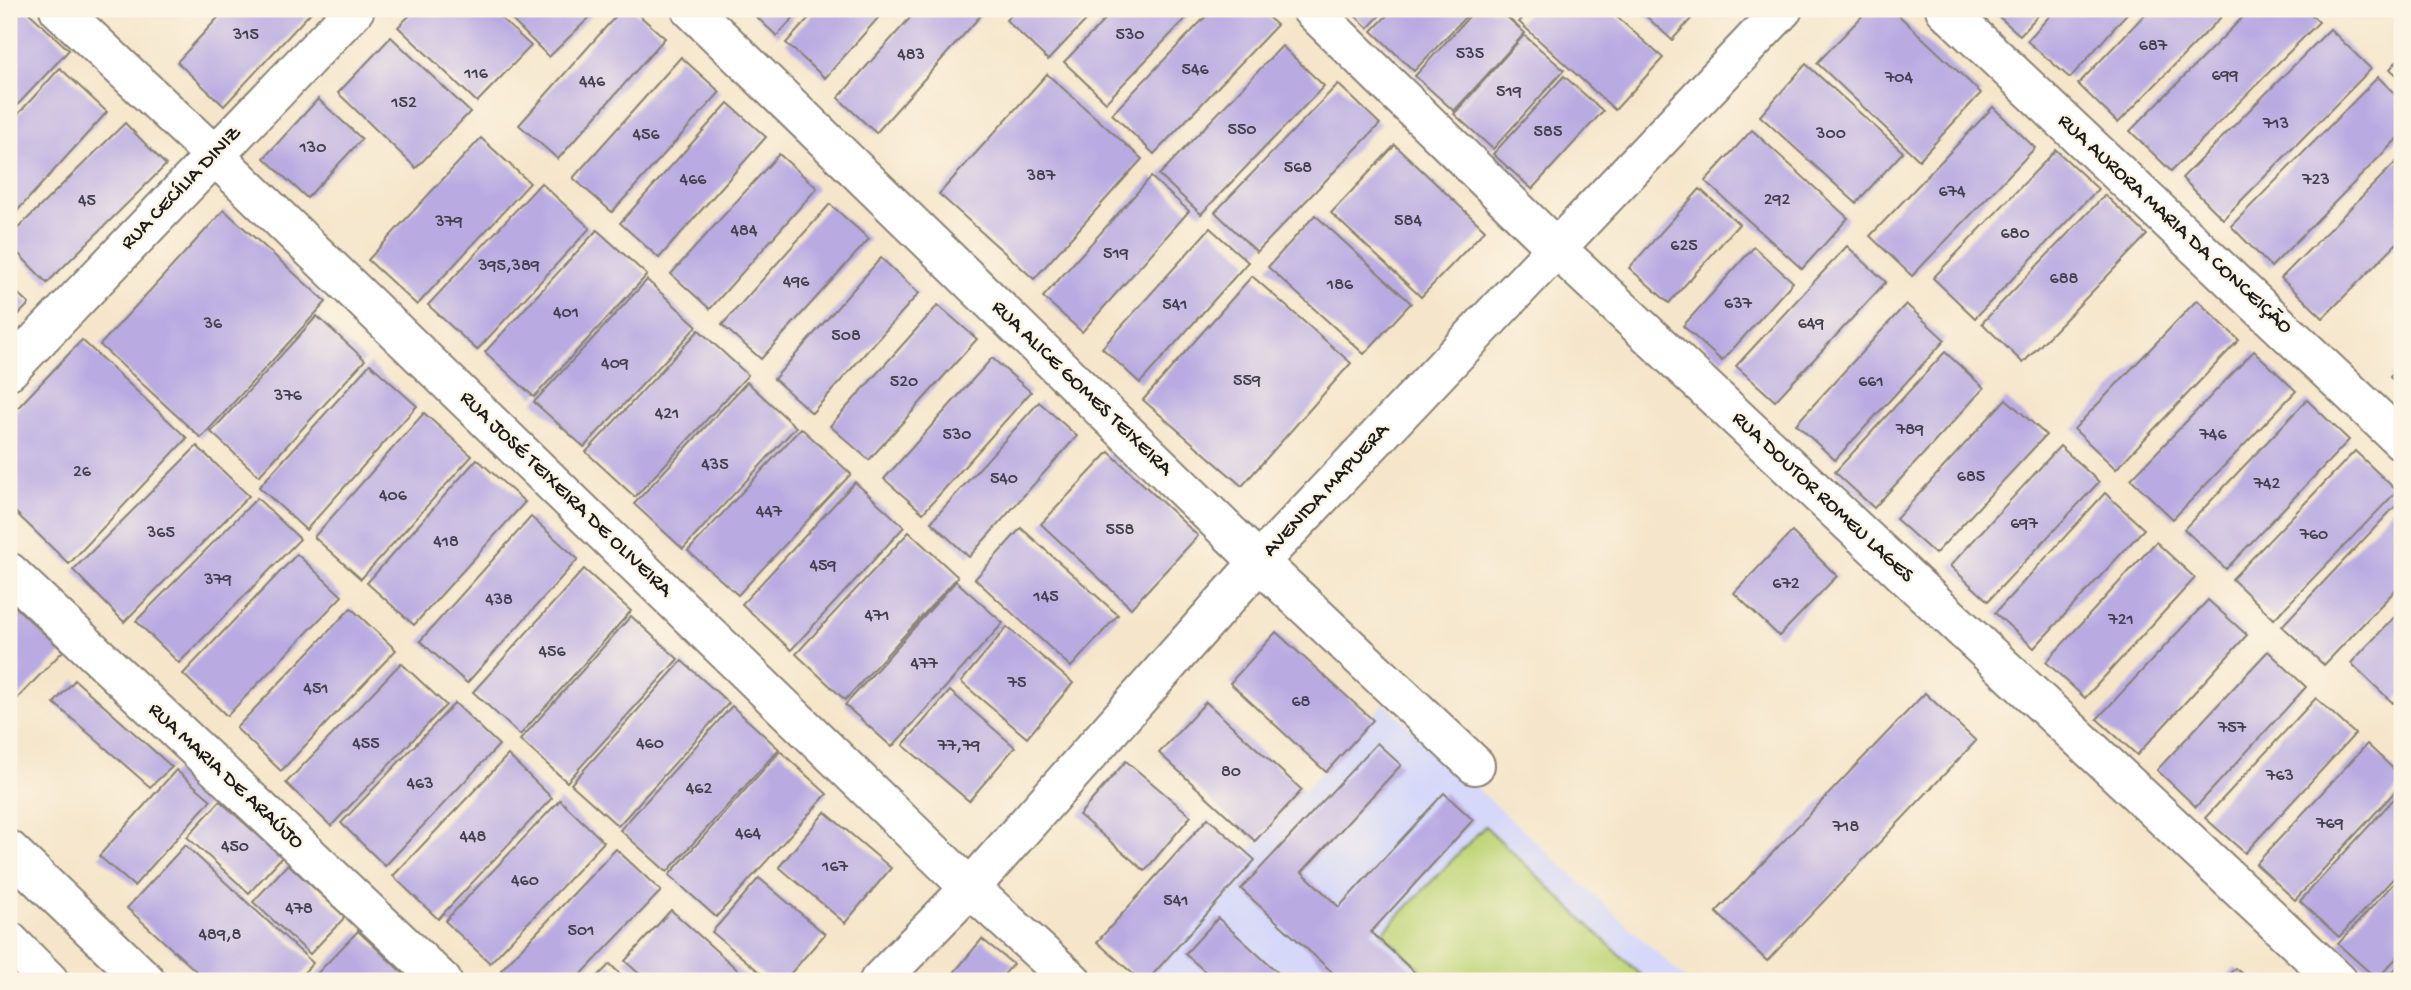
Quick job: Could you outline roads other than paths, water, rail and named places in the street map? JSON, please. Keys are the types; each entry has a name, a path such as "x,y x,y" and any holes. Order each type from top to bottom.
{"main road":[{"name":"RUA JOSÉ TEIXEIRA DE OLIVEIRA","path":"59,9 214,155 970,888 1072,981"},
{"name":"RUA CECÍLIA DINIZ","path":"9,370 355,9"},
{"name":"RUA ALICE GOMES TEIXEIRA","path":"691,9 1259,562 1475,765"},
{"name":"RUA DOUTOR ROMEU LAGES","path":"1311,9 1556,248 2338,981"},
{"name":"AVENIDA MAPUERA","path":"879,981 970,888 1259,562 1783,9"},
{"name":"RUA AURORA MARIA DA CONCEIÇÃO","path":"1945,9 2402,441"},
{"name":"RUA MARIA DE ARAÚJO","path":"9,572 442,981"},
{"path":"9,850 146,981"},
{"path":"9,941 50,981"}]}
